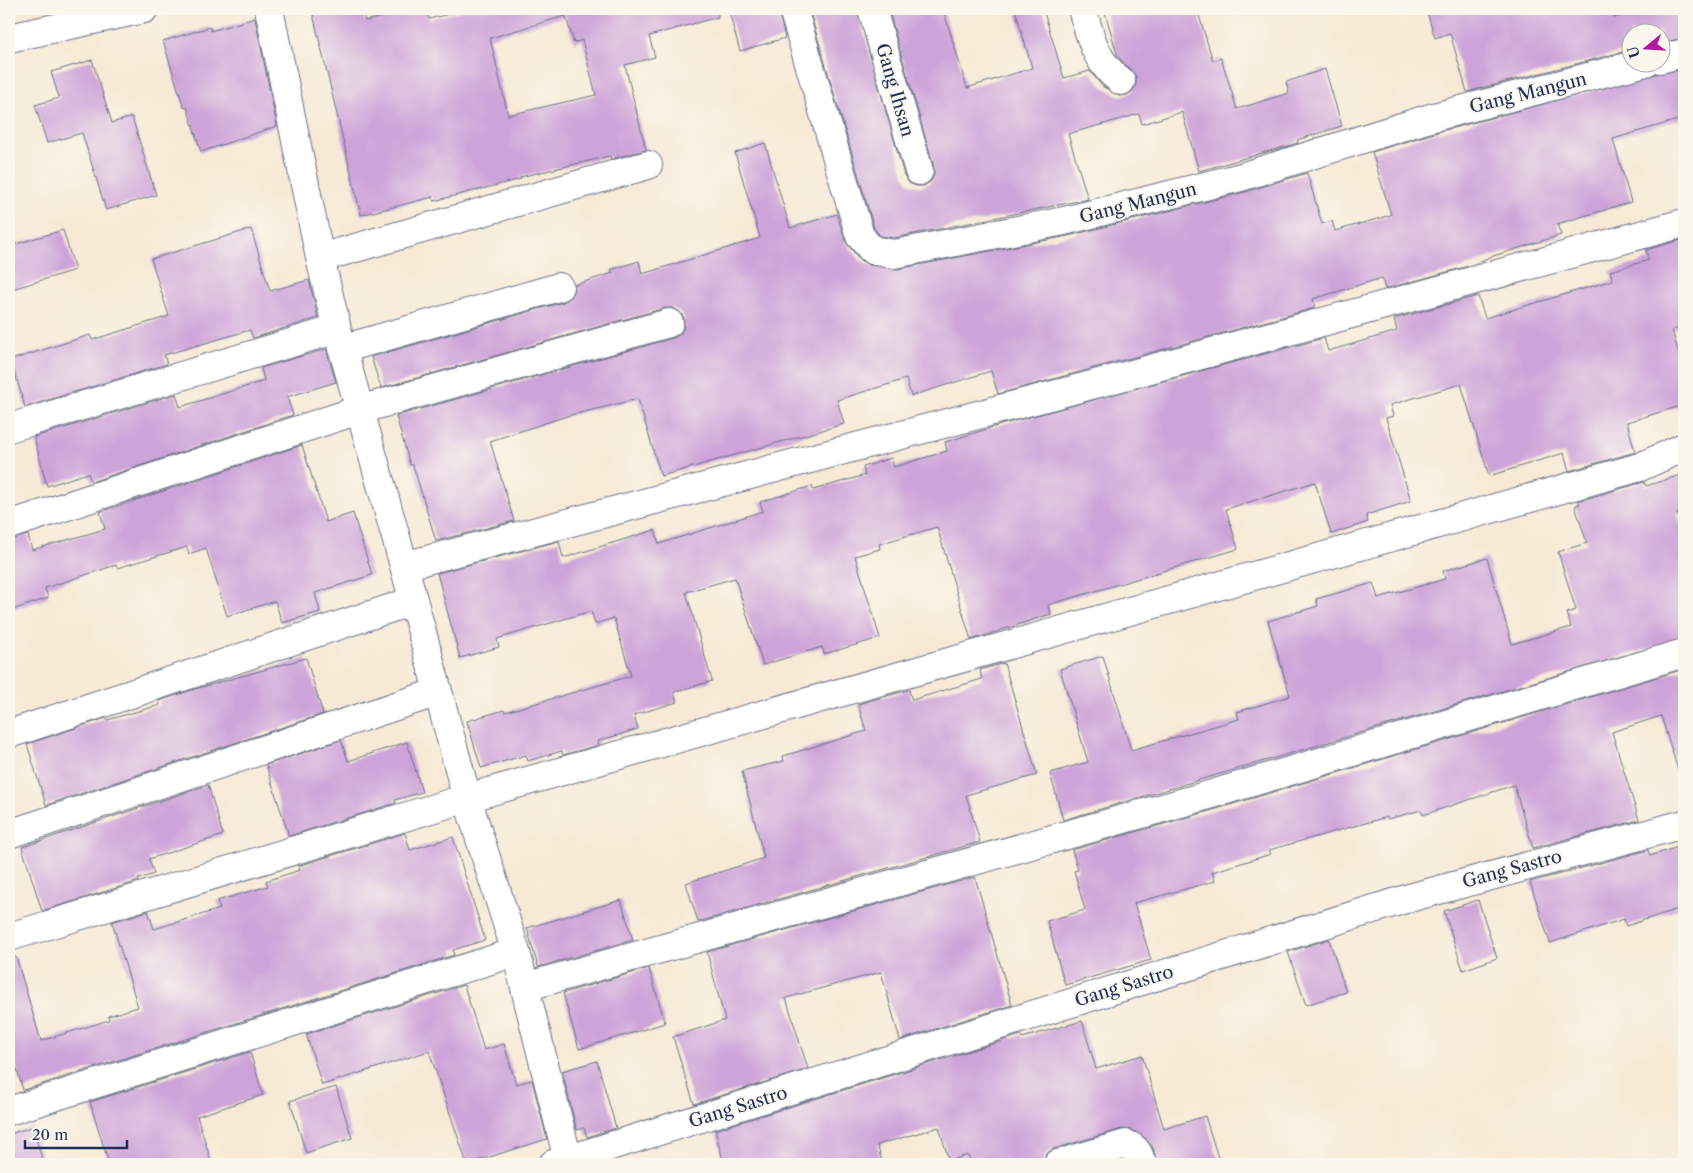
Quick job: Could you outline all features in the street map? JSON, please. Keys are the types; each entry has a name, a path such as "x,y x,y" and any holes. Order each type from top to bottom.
{"street":[{"path":"269,9 320,258 340,339 467,798 516,952 563,1163"},
{"name":"Gang Mangun","path":"793,9 860,236 872,250 894,254 1064,221 1232,179 1430,118 1620,69"},
{"name":"Gang Ihsan","path":"872,9 919,172"},
{"path":"1082,9 1094,47 1107,70 1121,81"},
{"path":"9,38 127,10"},
{"path":"1670,56 1684,53"},
{"path":"320,258 648,165"},
{"path":"404,566 1103,382 1684,223"},
{"path":"9,428 340,339 559,287"},
{"path":"9,526 359,410 669,323"},
{"path":"9,936 467,798 1640,467 1684,447"},
{"path":"9,734 413,601"},
{"path":"525,987 1208,795 1684,653"},
{"path":"9,834 438,692"},
{"name":"Gang Sastro","path":"563,1163 1409,898 1684,824"},
{"path":"9,1111 516,952"},
{"path":"1058,1164 1126,1144 1133,1147 1139,1153 1142,1164"}],"building":[{"path":"334,9 362,9 365,21 418,9 427,9 429,19 469,9 717,9 718,17 649,36 655,57 625,65 646,150 611,159 610,156 520,177 521,179 434,201 433,197 361,215 313,14","holes":["564,11 574,43 582,40 596,95 508,115 490,38 565,16"]},
{"path":"728,9 778,9 785,38 740,51"},
{"path":"809,9 857,9 904,175 909,183 916,186 924,186 931,181 934,175 934,167 888,9 943,9 967,88 1032,68 1015,9 1043,9 1064,78 1090,71 1102,86 1119,96 1127,95 1133,91 1136,84 1136,76 1118,57 1104,9 1197,9 1213,61 1221,58 1237,109 1289,93 1286,82 1325,69 1342,126 1297,140 1298,143 1199,171 1182,112 1142,124 1139,114 1068,134 1088,199 894,238 880,236 874,228"},
{"path":"1426,9 1611,9 1614,18 1644,9 1684,9 1684,38 1670,41 1670,22 1620,22 1620,53 1467,92 1450,33 1435,38"},
{"path":"255,18 277,126 201,152 187,107 184,108 163,41 210,27 211,31"},
{"path":"92,60 112,123 132,117 156,195 106,210 82,133 47,143 35,105 59,98 51,72"},
{"path":"1684,69 1684,118 1613,139 1631,202 1557,224 1561,235 1490,257 1469,266 1385,289 1382,278 1313,299 1315,308 998,394 991,371 911,396 906,379 837,400 844,424 661,476 638,399 567,416 490,441 514,521 436,541 413,465 410,465 396,416 673,338 680,334 684,327 684,318 680,312 673,308 665,308 381,388 371,357 563,302 571,297 574,285 613,273 611,270 639,261 642,274 760,238 735,153 765,143 790,228 837,214 845,241 860,260 869,265 897,269 1068,236 1245,192 1307,173 1322,224 1332,221 1335,231 1391,215 1372,152 1434,133"},
{"path":"251,229 270,291 309,280 318,318 253,338 250,330 164,355 167,364 25,407 11,360 90,335 92,340 169,316 151,259"},
{"path":"63,230 75,270 9,290 9,246"},
{"path":"1684,239 1684,327 1672,330 1684,372 1684,405 1627,422 1635,452 1569,471 1564,453 1489,476 1461,384 1390,405 1393,416 1386,418 1411,501 1366,515 1368,522 1331,534 1315,482 1226,509 1238,549 1048,605 1051,614 971,640 937,527 879,544 880,549 855,556 880,638 824,654 822,647 763,665 735,578 686,592 712,681 674,692 677,702 634,715 638,729 598,741 599,745 563,755 562,751 528,761 526,755 481,768 467,721 631,676 614,618 595,624 591,611 497,639 499,647 460,658 437,573 559,541 563,558 655,530 659,544 763,511 760,502 812,486 813,490 865,475 863,467 891,458 894,467 947,451 945,442 1007,423 1324,338 1328,351 1397,331 1394,319 1478,296 1485,318 1613,280 1610,271 1649,260 1646,250"},
{"path":"326,349 336,382 287,397 293,415 91,482 88,473 47,486 34,437 176,394 180,407 264,381 261,368"},
{"path":"302,445 326,522 353,513 372,575 315,593 320,612 282,623 275,601 227,616 206,548 189,554 187,547 117,568 116,565 45,588 48,598 9,611 9,540 28,535 32,550 105,529 100,512"},
{"path":"1684,474 1684,510 1677,513 1684,536 1684,638 1063,820 1050,773 1088,762 1060,669 1103,656 1131,750 1239,719 1237,712 1290,696 1268,621 1318,606 1316,599 1373,583 1378,598 1445,579 1443,571 1487,558 1512,644 1571,627 1567,613 1576,610 1558,552 1587,543 1575,506 1580,504 1578,501 1644,482 1646,486"},
{"path":"306,658 323,714 46,805 27,744 106,718 107,720 160,705 159,701 195,689"},
{"path":"1004,663 1037,775 966,795 980,842 698,922 686,883 764,858 742,771 784,761 783,756 866,731 858,704 909,690 912,700 982,679 980,670"},
{"path":"1684,669 1684,769 1678,770 1661,716 1612,732 1639,820 1533,848 1514,785 1423,815 1421,810 1388,819 1387,817 1269,850 1271,854 1212,872 1215,881 1134,903 1151,960 1065,985 1047,921 1085,910 1074,871 1078,870 1072,850 1213,810"},
{"path":"341,740 348,761 407,742 422,792 395,800 396,803 289,836 266,765"},
{"path":"208,785 223,835 149,859 154,874 138,879 139,881 42,911 22,847"},
{"path":"405,833 410,850 453,837 485,940 453,950 454,955 23,1090 9,1043 9,958 16,957 41,1041 109,1020 108,1016 138,1007 112,922 148,911 154,929 220,909 217,901 268,886 266,881 300,870 298,866"},
{"path":"1684,845 1684,907 1626,926 1624,919 1550,943 1530,882 1648,850 1650,856"},
{"path":"975,877 1012,1005 900,1040 881,972 786,998 808,1069 694,1104 673,1037 725,1020 707,952"},
{"path":"621,900 633,940 538,967 527,928"},
{"path":"1478,900 1497,958 1463,970 1444,911"},
{"path":"1329,939 1346,992 1306,1005 1288,952"},
{"path":"649,968 665,1023 579,1049 563,993"},
{"path":"464,985 484,1050 504,1044 516,1084 532,1080 547,1139 467,1164 429,1051 322,1085 306,1034"},
{"path":"1082,1021 1096,1069 1142,1055 1164,1129 1205,1116 1220,1164 1157,1164 1153,1148 1145,1138 1132,1130 1122,1129 1053,1149 1046,1154 1043,1164 971,1164 968,1155 949,1161 939,1127 877,1145 883,1164 724,1164 715,1130 1021,1035 1022,1038"},
{"path":"250,1052 263,1095 197,1116 212,1164 109,1164 90,1102"},
{"path":"597,1061 616,1128 587,1137 584,1128 577,1130 562,1071"},
{"path":"336,1087 352,1138 306,1153 290,1101"},
{"path":"32,1127 44,1164 9,1164 9,1134"}]}
